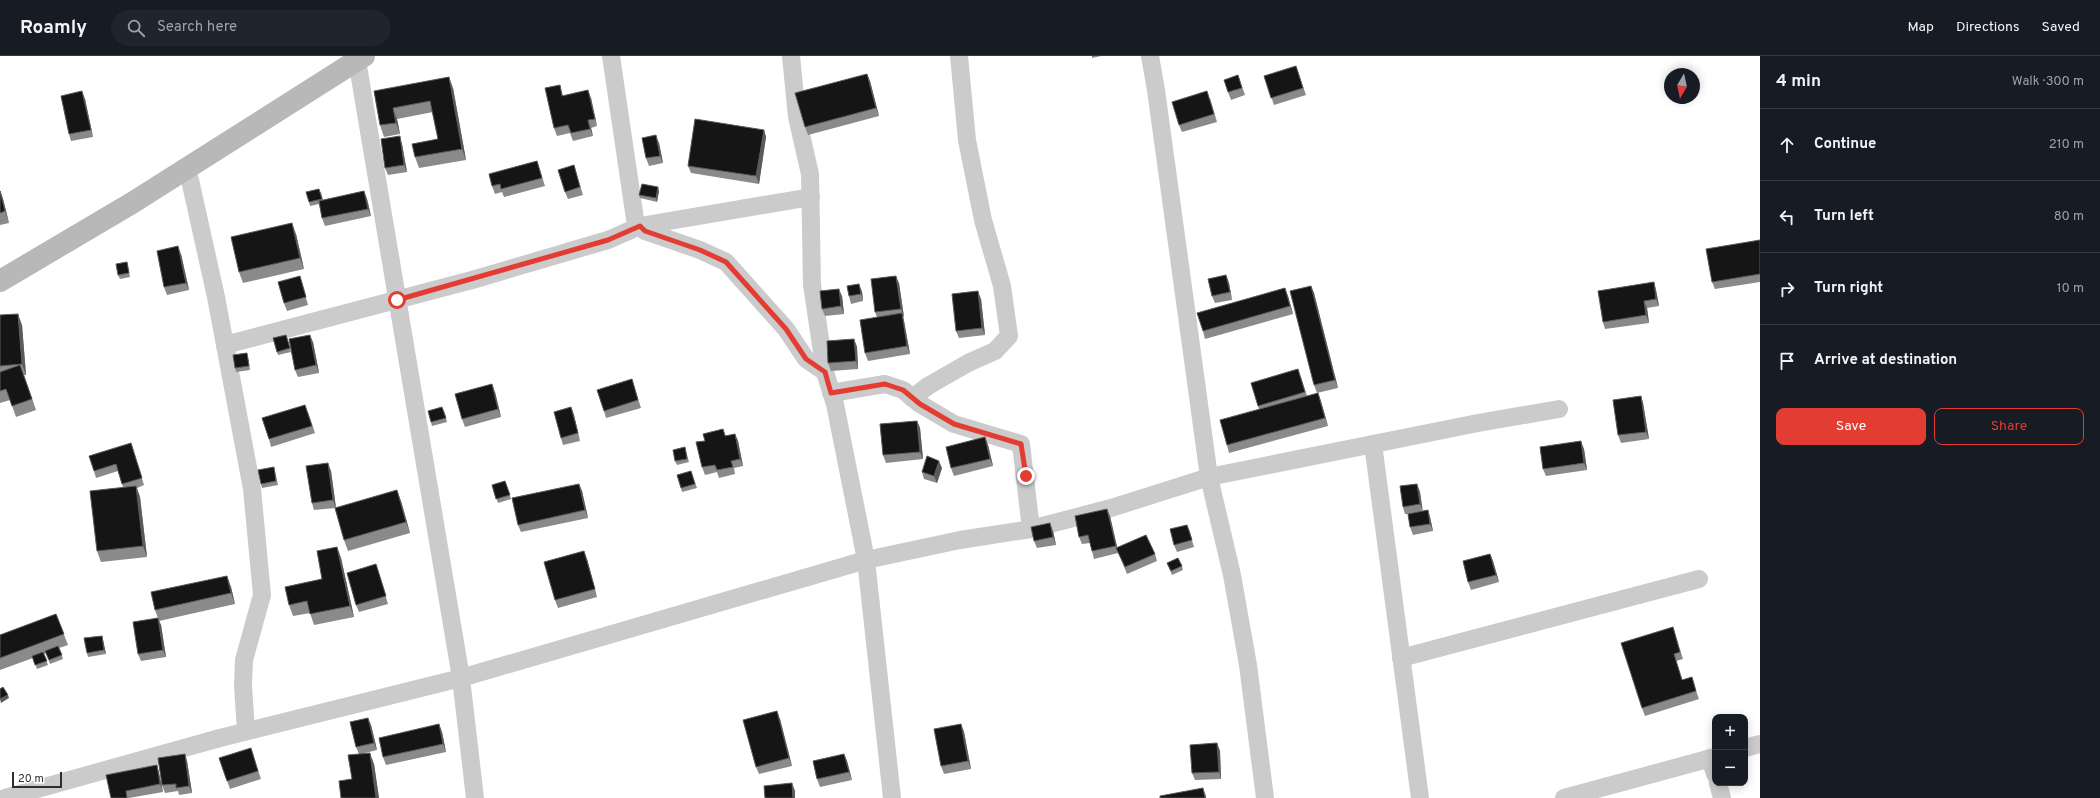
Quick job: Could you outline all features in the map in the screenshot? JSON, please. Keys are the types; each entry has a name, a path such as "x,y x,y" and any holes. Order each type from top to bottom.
{"main road":[{"path":"0,281 184,170 360,58"}],"street":[{"path":"611,56 635,220 645,231 688,245 726,262 786,329 806,359 825,372"},
{"path":"792,56 797,117 810,174 812,285 825,372 831,393 866,560 892,798"},
{"path":"912,398 928,386 968,363 994,352 1009,336 1002,286 983,220 967,140 959,56"},
{"path":"1150,56 1156,90 1209,477 1232,575 1248,665 1265,798"},
{"path":"360,58 397,300 461,678 475,798"},
{"path":"184,170 190,180 225,344 252,489 262,595 244,660 243,686 246,731"},
{"path":"225,344 397,300 608,240 640,226 811,197"},
{"path":"831,393 885,384 903,390 912,398 954,424 1021,444 1031,529"},
{"path":"5,798 246,731 461,678 866,560 960,540 1031,529 1111,508 1209,477 1559,409"},
{"path":"1373,444 1420,798"},
{"path":"1401,658 1699,579"},
{"path":"1748,747 1760,744"},
{"path":"1564,798 1712,763"},
{"path":"1719,786 1722,798"}],"building":[{"path":"1296,66 1303,88 1271,98 1264,76"},
{"path":"867,74 876,108 805,127 795,93"},
{"path":"1238,75 1242,88 1228,92 1224,80"},
{"path":"449,77 462,149 415,157 412,144 438,139 430,101 393,108 396,123 380,125 374,91"},
{"path":"560,85 562,96 588,90 595,119 588,120 590,129 571,133 568,125 554,128 545,88"},
{"path":"82,91 91,130 69,134 61,96"},
{"path":"1207,91 1214,114 1179,125 1172,102"},
{"path":"695,119 764,130 756,176 688,166"},
{"path":"656,135 660,156 646,158 642,138"},
{"path":"400,136 404,165 385,168 381,139"},
{"path":"537,161 542,178 501,189 500,184 492,186 489,174"},
{"path":"574,165 580,187 565,192 558,170"},
{"path":"642,184 658,187 656,198 639,195"},
{"path":"319,189 322,199 309,202 306,192"},
{"path":"0,191 5,211 0,213"},
{"path":"364,191 368,209 322,218 319,201"},
{"path":"292,223 300,258 239,272 231,237"},
{"path":"1760,240 1760,274 1712,282 1706,249"},
{"path":"178,246 186,283 164,287 157,251"},
{"path":"127,262 129,273 118,275 116,264"},
{"path":"1226,275 1230,292 1212,296 1208,279"},
{"path":"300,276 306,297 284,303 278,282"},
{"path":"896,276 901,309 875,312 871,279"},
{"path":"1654,282 1656,299 1644,301 1646,315 1603,322 1598,291"},
{"path":"859,284 861,294 849,296 847,286"},
{"path":"1311,286 1335,380 1314,385 1290,291"},
{"path":"1285,288 1290,306 1203,331 1197,313"},
{"path":"839,289 841,306 822,309 820,291"},
{"path":"978,291 982,328 956,331 952,294"},
{"path":"902,313 907,346 865,353 860,320"},
{"path":"18,314 22,364 0,366 0,315"},
{"path":"286,335 290,348 277,352 273,338"},
{"path":"310,335 316,365 295,370 289,339"},
{"path":"854,339 856,361 828,363 827,341"},
{"path":"247,353 249,366 235,368 233,355"},
{"path":"20,365 32,399 12,406 6,389 0,391 0,372"},
{"path":"1298,369 1305,392 1258,406 1251,383"},
{"path":"632,379 638,400 604,411 597,390"},
{"path":"492,384 498,409 462,419 455,394"},
{"path":"1318,393 1325,418 1227,445 1220,420"},
{"path":"1641,396 1646,432 1618,435 1613,400"},
{"path":"305,405 312,426 269,439 262,418"},
{"path":"442,407 446,418 431,422 428,411"},
{"path":"571,407 578,433 561,438 554,412"},
{"path":"917,421 920,452 883,455 880,424"},
{"path":"723,429 725,436 735,434 740,459 731,461 733,467 717,470 715,465 702,467 696,442 705,441 703,434"},
{"path":"985,437 990,459 951,468 946,447"},
{"path":"1581,441 1584,463 1543,469 1540,447"},
{"path":"131,443 142,478 122,484 116,464 94,471 89,456"},
{"path":"685,447 687,459 675,461 673,450"},
{"path":"927,456 939,461 934,476 922,472"},
{"path":"328,463 333,500 312,503 306,466"},
{"path":"274,467 276,481 261,484 258,470"},
{"path":"691,471 695,484 681,488 677,475"},
{"path":"505,481 510,495 496,499 492,485"},
{"path":"579,484 585,510 518,525 512,498"},
{"path":"1417,484 1420,504 1403,507 1400,486"},
{"path":"136,486 143,546 97,551 90,491"},
{"path":"397,490 406,522 344,540 335,508"},
{"path":"1107,509 1116,546 1092,551 1088,535 1079,537 1075,516"},
{"path":"1428,510 1430,524 1410,527 1408,514"},
{"path":"1050,523 1053,537 1034,541 1031,527"},
{"path":"1187,525 1192,540 1174,545 1170,529"},
{"path":"1146,535 1155,554 1125,567 1116,548"},
{"path":"337,547 350,606 310,614 307,601 289,605 285,587 322,579 317,551"},
{"path":"584,551 595,589 555,600 544,562"},
{"path":"1490,554 1496,575 1468,582 1463,561"},
{"path":"1178,558 1182,566 1171,571 1167,563"},
{"path":"376,564 386,596 356,605 347,573"},
{"path":"227,576 231,593 155,610 151,592"},
{"path":"56,614 64,634 0,658 0,635"},
{"path":"158,618 163,650 138,654 133,622"},
{"path":"1673,627 1680,652 1674,654 1682,680 1692,677 1696,691 1642,708 1621,643"},
{"path":"102,636 104,650 87,653 84,638"},
{"path":"58,646 62,655 49,660 45,651"},
{"path":"43,652 47,661 35,665 32,656"},
{"path":"3,687 8,695 0,699 0,689"},
{"path":"777,711 789,758 756,767 743,720"},
{"path":"368,718 374,743 356,747 350,722"},
{"path":"439,724 443,744 383,757 379,738"},
{"path":"961,724 968,761 941,766 934,729"},
{"path":"1217,743 1219,772 1192,773 1190,745"},
{"path":"251,748 258,771 227,781 219,758"},
{"path":"370,753 376,798 341,798 339,781 352,779 348,755"},
{"path":"185,754 189,786 176,788 176,784 162,785 158,758"},
{"path":"844,754 849,772 817,779 813,761"},
{"path":"157,765 160,784 126,791 127,798 111,798 106,775"},
{"path":"792,783 793,798 765,798 764,786"},
{"path":"1203,788 1205,798 1160,798 1160,796"}],"route":[{"path":"397,300 472,280 608,240 640,226 645,231 675,240 726,262 786,329 806,359 825,372 831,393 885,384 903,390 920,404 942,415 954,424 1021,444 1026,476"}]}
